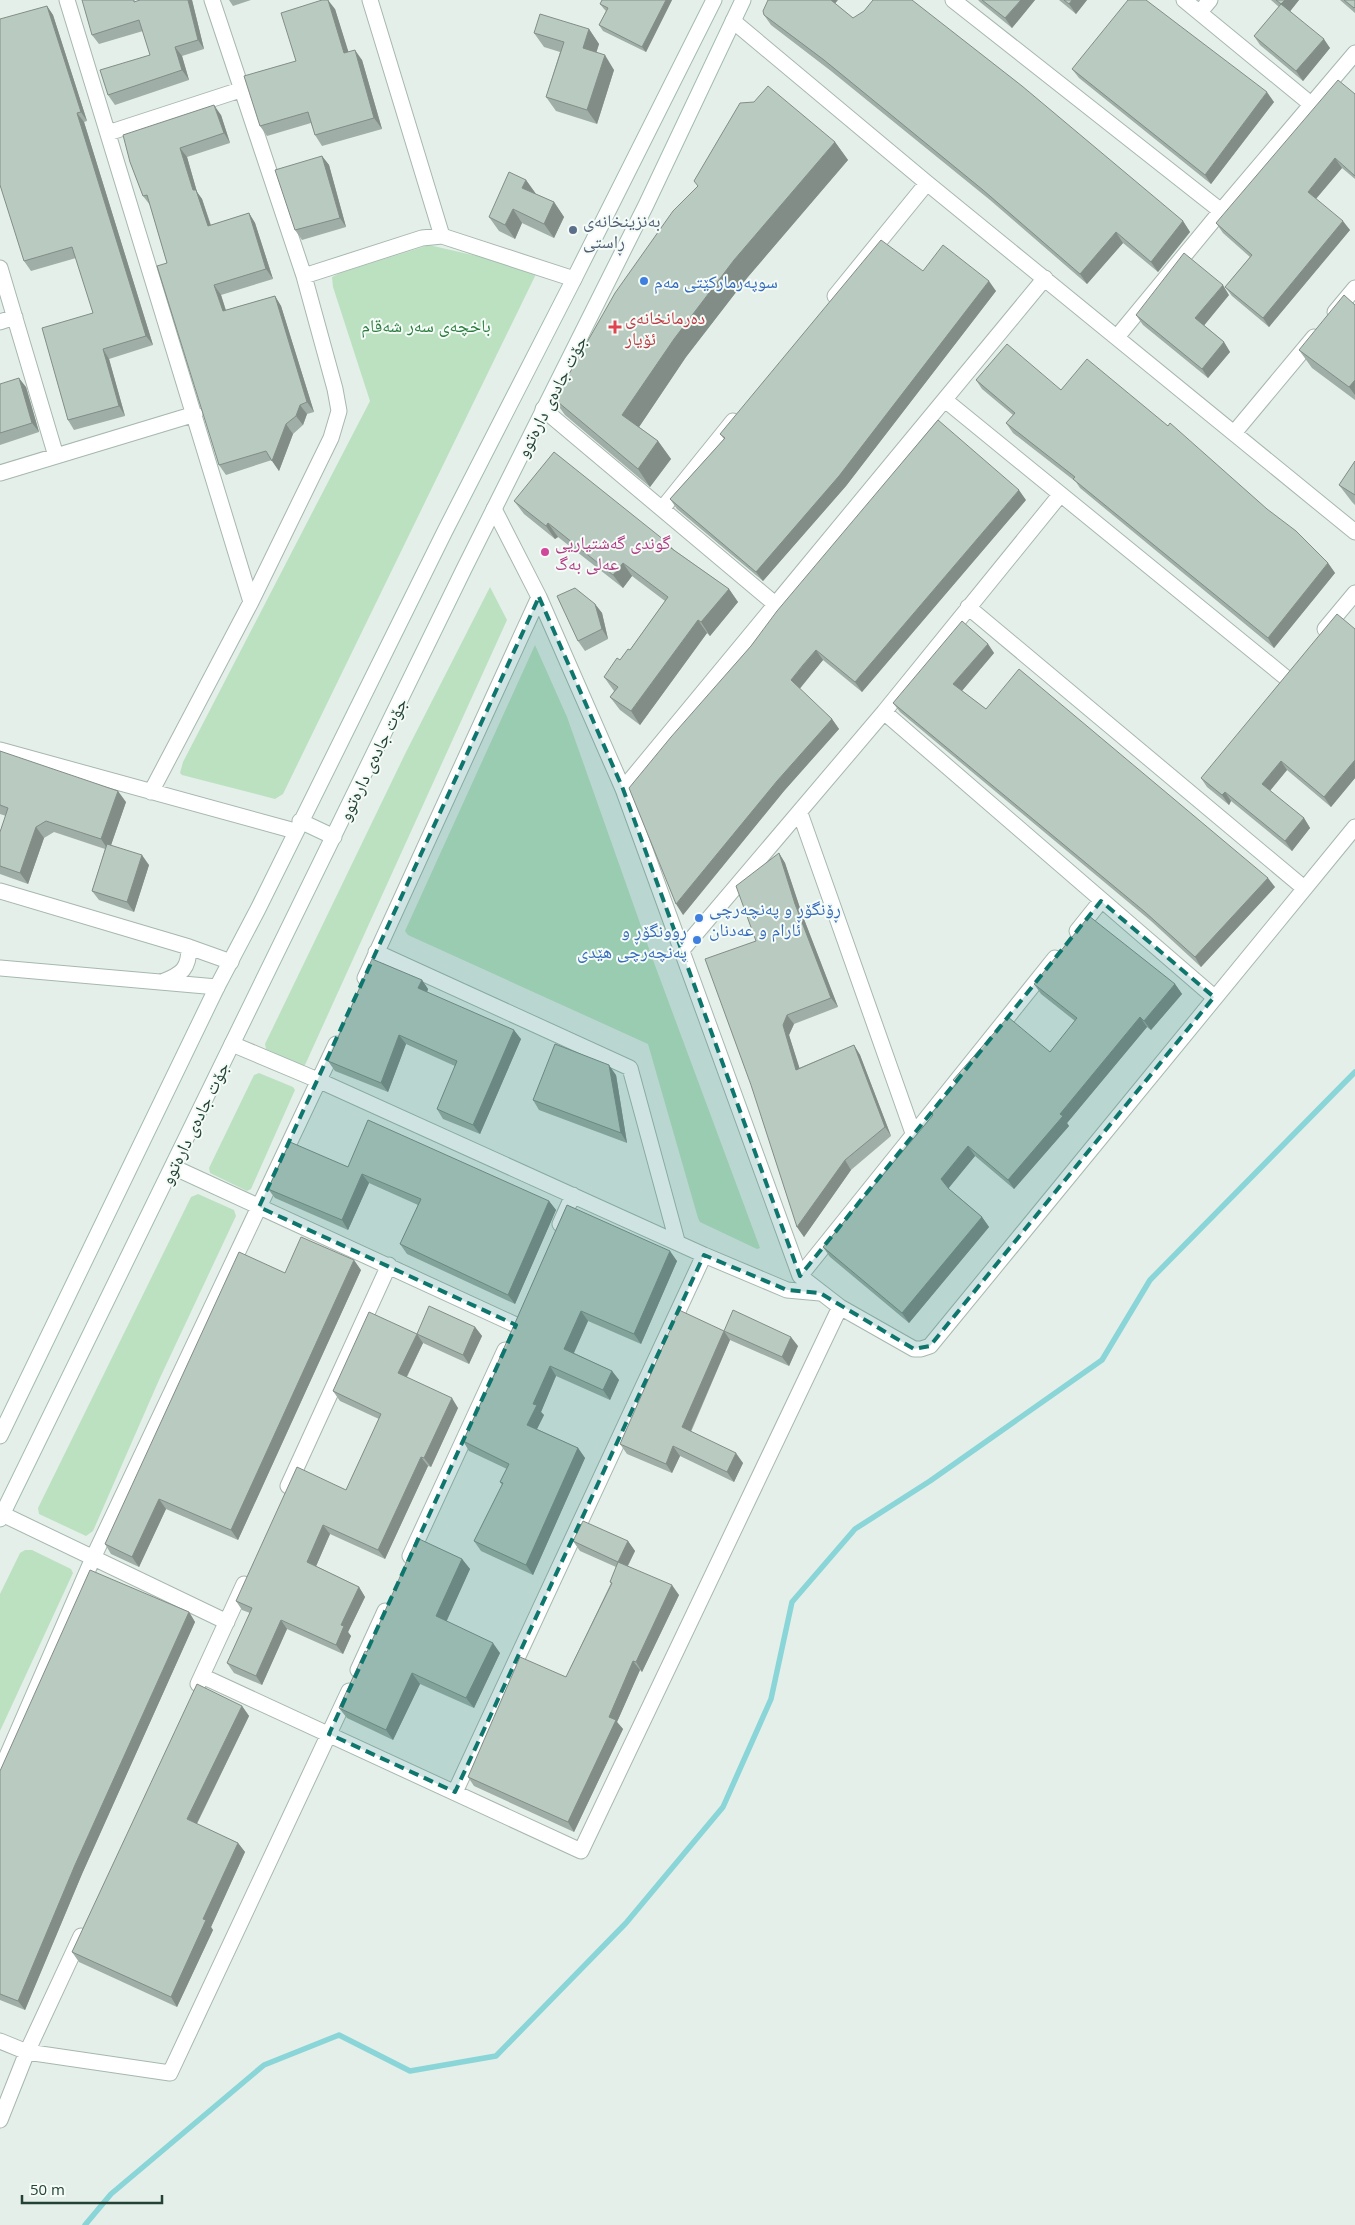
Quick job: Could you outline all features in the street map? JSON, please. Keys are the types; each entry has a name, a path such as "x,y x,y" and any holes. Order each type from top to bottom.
{"street":[{"path":"67,0 252,602"},
{"path":"151,792 252,602 331,438 339,411 335,389 304,276 240,90 212,0"},
{"path":"370,0 442,236"},
{"name":"جۆت جادەی دارەتوو","path":"0,1436 217,987 714,0"},
{"name":"جۆت جادەی دارەتوو","path":"1,1516 543,409 646,205 743,0"},
{"path":"954,0 1221,210"},
{"path":"1184,0 1312,105"},
{"path":"1200,12 1210,0"},
{"path":"733,21 927,183 1355,532"},
{"path":"1117,337 1221,210 1355,53"},
{"path":"108,133 240,90"},
{"path":"828,304 927,183"},
{"path":"304,276 422,238 442,236 574,279"},
{"path":"0,268 56,456"},
{"path":"623,789 1045,278"},
{"path":"1234,433 1355,288"},
{"path":"0,322 15,318"},
{"path":"946,400 1285,677"},
{"path":"543,409 775,604"},
{"path":"662,509 742,410"},
{"path":"0,473 195,414"},
{"path":"682,950 800,814 1060,495"},
{"path":"494,509 539,597 623,789 800,1276 840,1307 914,1349 930,1346 1355,827"},
{"path":"1317,639 1355,594"},
{"path":"357,995 539,597"},
{"path":"968,607 1193,787 1304,888"},
{"path":"884,712 1214,997"},
{"path":"0,750 151,792 334,836"},
{"path":"800,814 913,1133"},
{"path":"0,891 189,947 231,962"},
{"path":"800,1276 913,1133 1102,901"},
{"path":"160,982 175,976 184,969 189,960 189,947"},
{"path":"376,952 630,1068 677,1241"},
{"path":"0,968 217,987"},
{"path":"0,1772 93,1558 320,1081 342,1029"},
{"path":"232,1044 320,1081 677,1241 704,1255 788,1290 820,1293"},
{"path":"172,1167 389,1265 516,1325"},
{"path":"554,1238 573,1195"},
{"path":"455,1792 704,1255"},
{"path":"283,1497 389,1265"},
{"path":"405,1567 524,1307"},
{"path":"202,1676 581,1851 840,1307"},
{"path":"1,1516 227,1622"},
{"path":"194,1694 251,1568"},
{"path":"0,2041 27,2052 170,2073 393,1593"},
{"path":"0,2120 27,2052 85,1927"}],"highlighted area":[{"path":"539,597 623,789 800,1276 1101,901 1214,997 930,1346 914,1349 820,1293 787,1290 704,1255 455,1792 329,1734 516,1325 259,1207"}],"green space":[{"name":"باخچەی سەر شەقام","path":"429,245 538,270 283,794 275,799 182,775 180,773 183,762 370,401 333,287 332,277"},
{"path":"490,587 507,620 305,1065 302,1066 266,1049 265,1044 406,752"},
{"path":"535,645 567,717 653,960 760,1248 757,1249 700,1222 648,1044 408,935 405,931"},
{"path":"259,1073 293,1087 295,1090 251,1189 247,1191 210,1173 209,1168 254,1075"},
{"path":"198,1194 234,1210 236,1216 159,1380 93,1531 86,1536 39,1514 38,1508 191,1197"},
{"path":"25,1550 32,1550 71,1569 73,1573 0,1731 0,1594 20,1553"}],"building":[{"path":"82,0 134,0 134,2 140,0 188,0 198,40 175,47 182,70 108,95 100,70 150,55 139,20 92,35"},
{"path":"322,0 328,0 344,53 355,50 374,118 315,135 308,112 260,126 244,76 296,61 281,13"},
{"path":"602,0 666,0 642,47 599,25 608,8 600,4"},
{"path":"768,0 831,0 853,18 864,11 873,0 912,0 1022,86 1183,221 1151,262 1116,232 1080,274 983,190 824,60 764,15 763,11"},
{"path":"982,0 1021,0 1005,18"},
{"path":"1064,0 1072,0 1069,4"},
{"path":"1128,0 1146,0 1267,92 1205,175 1072,69"},
{"path":"1276,0 1285,0 1281,4"},
{"path":"1344,0 1355,0 1355,7 1354,8"},
{"path":"1281,4 1324,39 1296,71 1254,36"},
{"path":"47,6 81,112 77,113 146,336 103,349 119,406 68,420 42,328 93,313 72,247 24,261 0,185 0,19"},
{"path":"540,14 589,29 583,48 605,55 587,110 546,97 564,42 534,33"},
{"path":"1338,80 1355,94 1355,176 1335,158 1308,192 1343,221 1263,318 1225,287 1252,255 1216,223"},
{"path":"768,86 835,142 734,260 674,339 622,415 658,441 638,469 552,397 569,374 615,293 673,211 698,186 694,181 740,103 754,102"},
{"path":"214,105 224,133 180,148 193,190 196,190 208,226 249,213 266,269 214,285 223,311 275,296 307,402 300,405 296,416 286,424 272,461 266,451 219,465 157,266 167,263 147,195 143,196 130,162 123,135"},
{"path":"322,156 340,218 295,230 275,170"},
{"path":"509,172 526,180 522,188 554,202 544,224 513,209 505,225 489,217"},
{"path":"881,240 923,271 943,245 989,281 839,476 756,572 670,499 725,438 720,434"},
{"path":"1184,253 1223,285 1195,318 1224,342 1202,369 1136,315"},
{"path":"1344,295 1355,305 1355,380 1349,387 1299,350"},
{"path":"1007,344 1061,390 1087,359 1168,426 1170,423 1267,509 1296,531 1328,563 1268,638 1073,479 1075,477 1006,423 1015,413 976,380"},
{"path":"19,378 32,423 0,433 0,384"},
{"path":"938,420 1019,490 855,682 816,650 803,665 791,680 832,719 777,781 676,904 629,788 751,646 777,611"},
{"path":"554,452 669,544 668,546 729,589 701,622 698,620 631,711 610,697 618,687 604,677 617,658 620,660 628,649 630,650 668,597 623,563 613,575 548,523 546,526 514,501"},
{"path":"1355,461 1355,495 1339,485"},
{"path":"575,588 595,604 602,629 578,641 557,596"},
{"path":"1337,614 1355,629 1355,760 1324,797 1281,761 1262,784 1304,818 1285,841 1225,792 1222,795 1201,778"},
{"path":"962,621 988,644 953,684 986,709 1019,669 1268,878 1195,957 1145,912 893,703"},
{"path":"0,751 118,791 101,839 46,821 36,827 20,873 0,866 0,832 8,808 0,805"},
{"path":"107,844 142,855 127,902 92,891"},
{"path":"779,853 795,904 831,998 787,1015 783,1025 796,1070 854,1045 885,1127 845,1160 797,1227 751,1085 705,959 756,941 736,886"},
{"path":"1089,916 1175,984 1144,1021 1140,1017 1060,1114 1063,1116 1008,1180 968,1146 941,1179 949,1189 982,1217 902,1313 823,1247 933,1115 931,1114 957,1083 953,1080 1008,1017 1050,1052 1077,1018 1034,984"},
{"path":"372,959 422,980 418,988 514,1030 473,1125 437,1109 457,1061 399,1035 381,1083 328,1061"},
{"path":"555,1044 609,1065 621,1133 533,1100"},
{"path":"368,1120 549,1201 508,1295 400,1244 421,1199 362,1174 342,1220 268,1189 290,1142 348,1167"},
{"path":"567,1205 670,1251 634,1334 581,1311 564,1349 612,1371 603,1390 550,1366 533,1404 537,1405 527,1425 578,1448 526,1565 474,1541 503,1483 500,1482 509,1464 463,1441 498,1367 496,1367 500,1357"},
{"path":"301,1237 354,1260 231,1530 159,1499 132,1557 105,1544 239,1252 285,1273"},
{"path":"429,1306 475,1327 463,1355 417,1334"},
{"path":"679,1310 724,1331 682,1427 736,1453 727,1472 673,1446 666,1464 620,1444"},
{"path":"733,1310 791,1337 782,1357 724,1331"},
{"path":"369,1312 417,1334 398,1373 452,1398 424,1458 421,1457 378,1550 323,1525 307,1562 359,1587 341,1625 344,1626 336,1645 281,1620 256,1676 227,1663 252,1608 236,1601 297,1467 346,1490 381,1414 333,1391"},
{"path":"583,1521 628,1541 618,1562 573,1541"},
{"path":"417,1538 462,1559 436,1616 493,1643 466,1698 412,1673 386,1730 339,1708 365,1651 367,1652"},
{"path":"618,1562 672,1585 636,1662 633,1661 609,1717 616,1720 568,1822 468,1777 520,1657 566,1677 612,1583 610,1582"},
{"path":"90,1570 189,1612 75,1865 18,2001 0,1994 0,1771"},
{"path":"197,1684 242,1706 187,1819 238,1843 203,1919 206,1920 171,1997 72,1952"}],"waterway":[{"path":"85,2225 111,2194 264,2065 339,2035 410,2071 496,2056 626,1923 723,1807 771,1699 792,1602 855,1529 930,1481 1102,1360 1150,1280 1355,1072"}],"place":[{"name":"بەنزینخانەی ڕاستی","path":"573,230"},
{"name":"سوپەرمارکێتی مەم","path":"644,281"},
{"name":"دەرمانخانەی ئۆیار","path":"615,327"},
{"name":"گوندی گەشتیاریی عەلی بەگ","path":"545,552"},
{"name":"ڕۆنگۆڕ و پەنچەرچی ئارام و عەدنان","path":"699,918"},
{"name":"ڕوونگۆڕ و پەنچەرچی هێدی","path":"697,940"}]}
